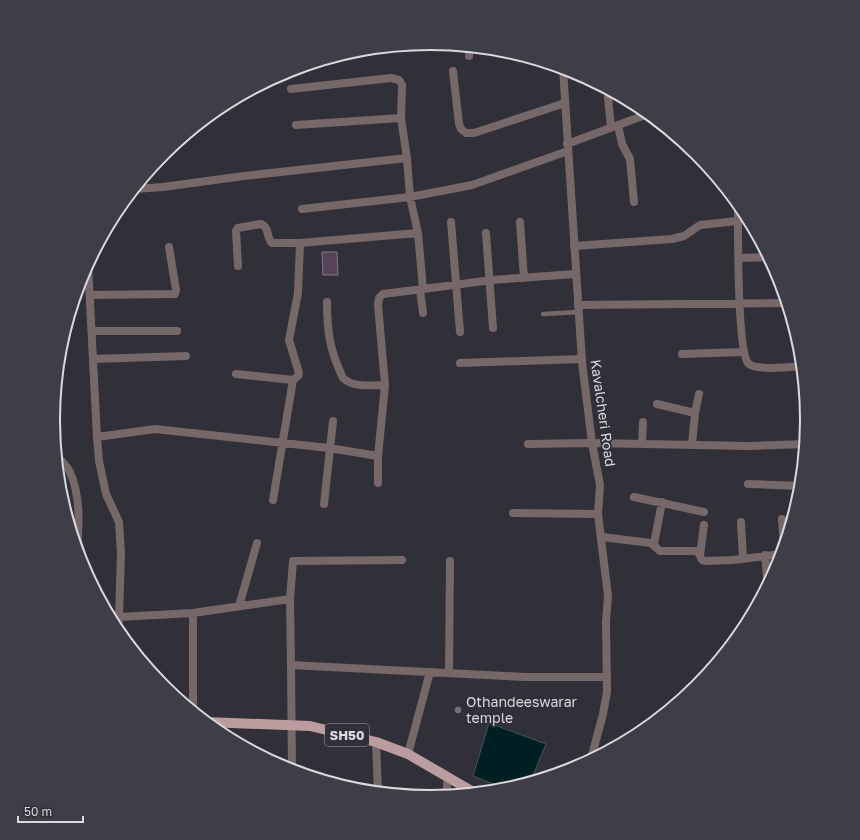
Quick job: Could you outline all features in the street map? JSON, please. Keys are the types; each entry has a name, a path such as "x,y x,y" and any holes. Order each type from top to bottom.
{"main road":[{"name":"SH50","path":"217,722 310,726 376,742 408,754 468,788"}],"street":[{"path":"453,71 459,124 461,129 466,134 474,134 565,102"},
{"name":"Kavalcheri Road","path":"563,75 582,359 592,442 600,485 598,514 608,596 606,622 607,692 593,753"},
{"path":"291,89 396,78 402,85 401,118 407,158 410,197 418,233 423,312"},
{"path":"608,98 615,126 630,159 634,202"},
{"path":"302,209 410,197 472,185 568,148 615,126 642,116"},
{"path":"296,125 401,118"},
{"path":"142,188 407,158"},
{"path":"738,214 740,303 743,352 748,363 752,366 796,366"},
{"path":"574,246 672,239 684,236 700,225 738,221"},
{"path":"451,222 460,332"},
{"path":"520,222 524,278"},
{"path":"238,266 236,232 238,228 260,224 264,225 266,227 269,241 272,243 300,243 418,233"},
{"path":"486,233 493,328"},
{"path":"274,500 293,380 300,373 289,340 298,293 300,243"},
{"path":"90,295 175,294 176,290 170,247"},
{"path":"739,258 763,257"},
{"path":"378,483 378,456 385,385 378,305 379,298 383,294 421,289 489,281 576,274"},
{"path":"89,276 99,461 106,494 119,522 121,553 119,620"},
{"path":"327,302 327,326 331,346 343,378 352,384 385,385"},
{"path":"578,308 740,303 781,304"},
{"path":"92,332 177,331"},
{"path":"682,354 743,352"},
{"path":"93,359 186,356"},
{"path":"460,363 582,359"},
{"path":"236,374 293,380"},
{"path":"692,445 695,413 699,394"},
{"path":"657,404 695,413"},
{"path":"324,504 333,421"},
{"path":"642,444 643,422"},
{"path":"97,437 155,429 329,448 378,456"},
{"path":"528,444 592,442 749,446 799,444"},
{"path":"63,463 69,471 78,502 78,533"},
{"path":"748,484 794,486"},
{"path":"634,497 704,512"},
{"path":"662,502 654,544 656,548 660,551 695,552 700,555"},
{"path":"513,513 598,514"},
{"path":"782,520 783,530"},
{"path":"741,522 743,559"},
{"path":"704,525 700,555 702,560 705,562 775,554"},
{"path":"602,537 654,544"},
{"path":"239,606 258,543"},
{"path":"765,555 767,574"},
{"path":"292,763 290,598 293,561 402,560"},
{"path":"449,673 450,561"},
{"path":"119,617 193,613 290,598"},
{"path":"193,613 193,704"},
{"path":"291,664 449,673 607,677"},
{"path":"408,754 430,672"},
{"path":"376,742 378,786"},
{"path":"447,789 448,777"}],"lane":[{"path":"543,314 578,308"}],"shaded area":[{"path":"489,723 546,744 533,775 494,784 473,776"}],"building":[{"path":"322,252 337,252 338,275 323,275"}],"place":[{"name":"Othandeeswarar temple","path":"458,710"}]}
